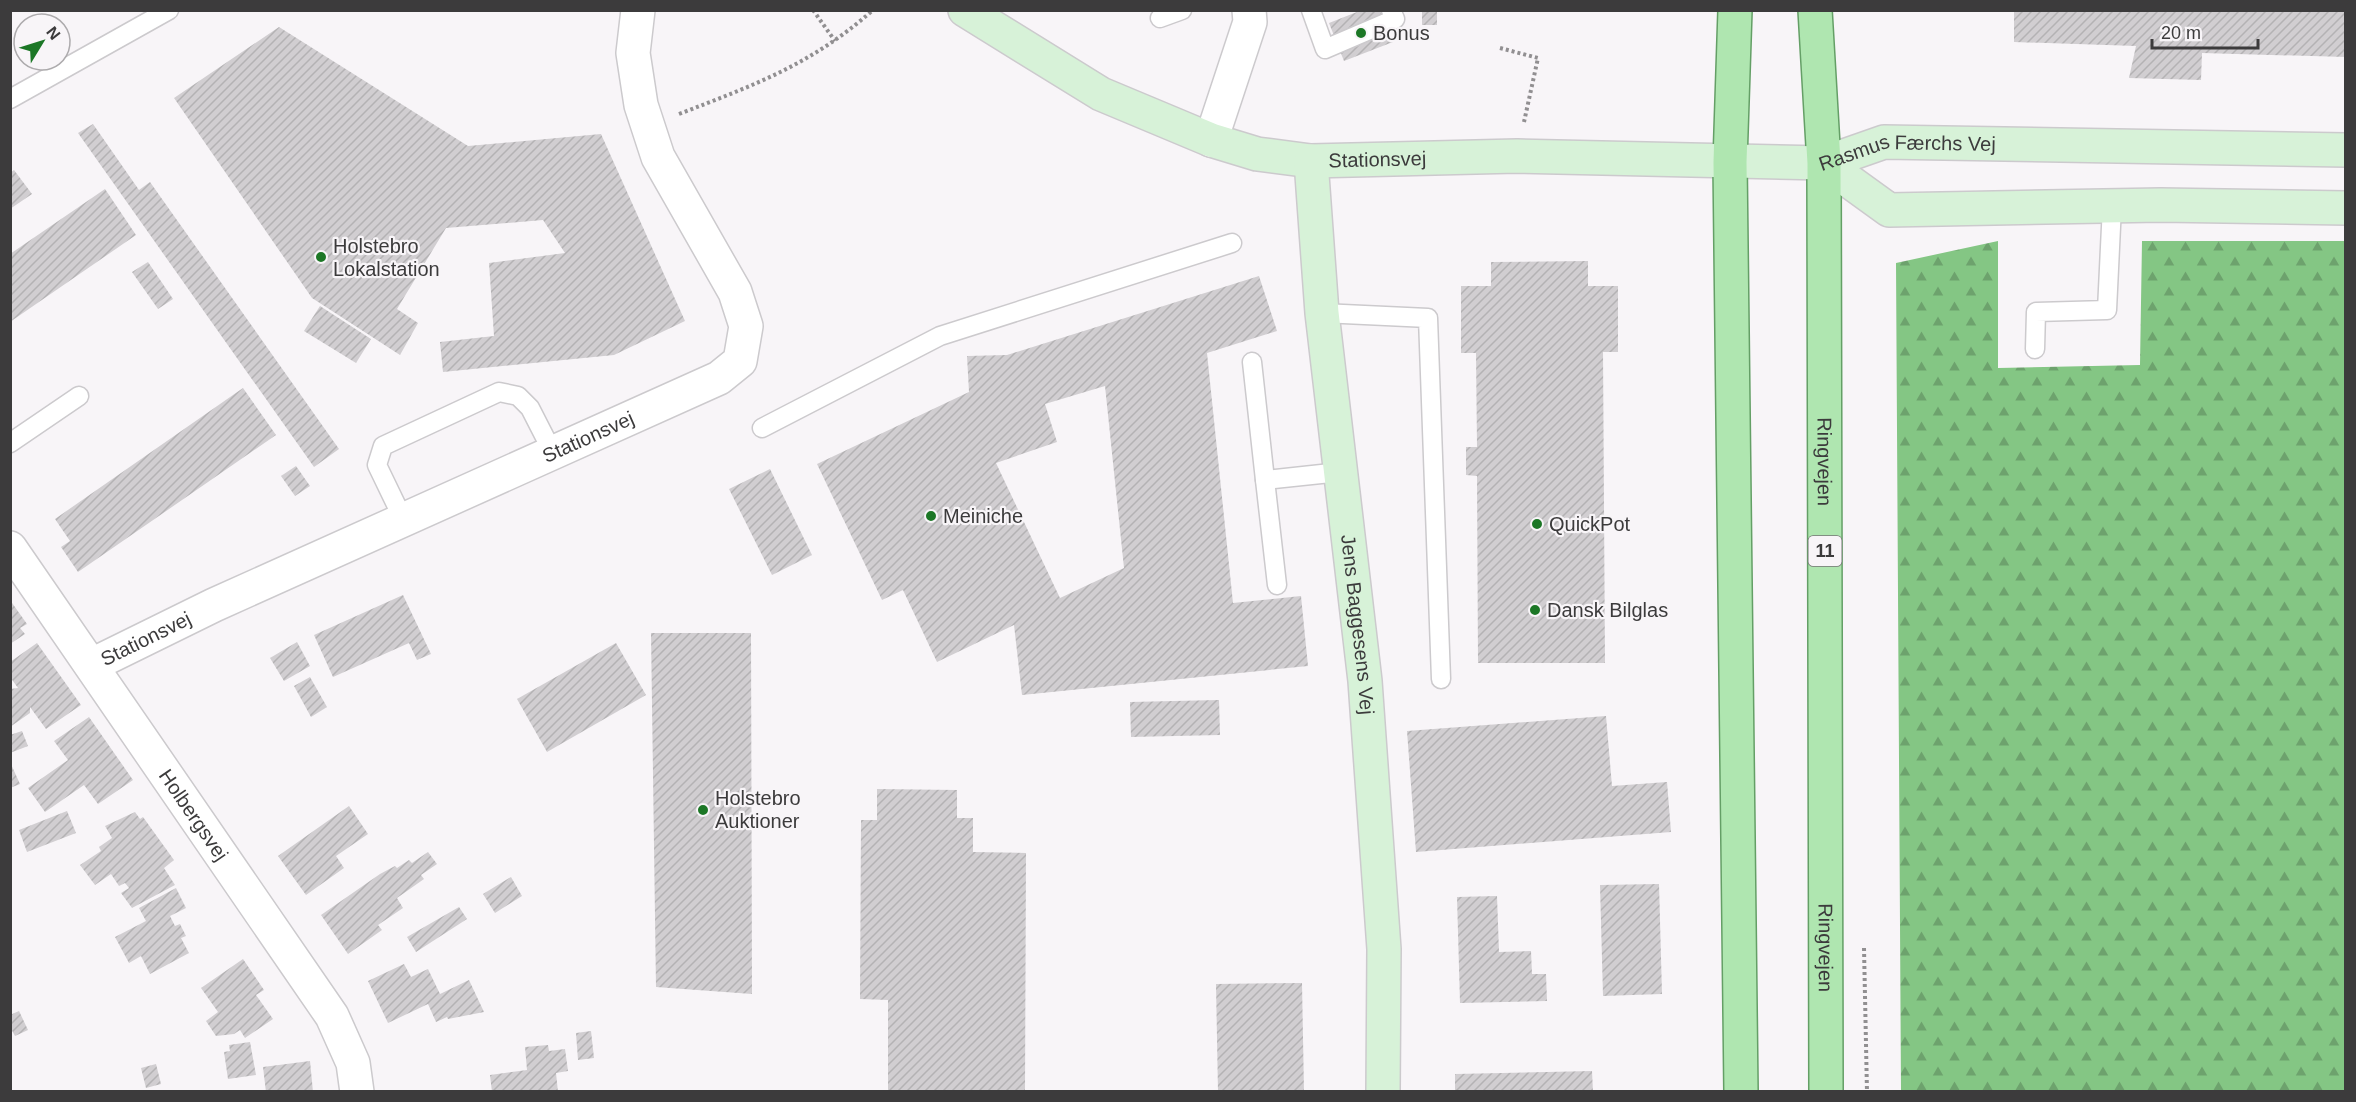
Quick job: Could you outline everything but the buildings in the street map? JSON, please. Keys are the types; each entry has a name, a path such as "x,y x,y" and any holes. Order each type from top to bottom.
{"main road":[{"path":"1735,10 1730,162 1741,1092"},
{"name":"Ringvejen","path":"1815,10 1824,163 1826,1092"}],"street":[{"name":"Stationsvej","path":"92,664 214,605 719,378 740,361 746,326 735,292 658,157 640,105 633,53 638,10"},
{"name":"Stationsvej","path":"965,10 1101,94 1211,140 1257,154 1311,161 1517,156 1824,163"},
{"path":"1211,140 1250,22 1249,10"},
{"name":"Rasmus Færchs Vej","path":"1824,163 1884,142 2346,150"},
{"name":"Jens Baggesens Vej","path":"1311,161 1322,313 1365,681 1384,949 1383,1092"},
{"name":"Rasmus Færchs Vej","path":"1824,163 1889,210 2112,206 2346,208"},
{"name":"Holbergsvej","path":"10,548 92,664 332,1016 353,1063 357,1092"}],"lane":[{"path":"10,99 169,10"},
{"path":"1160,18 1182,10"},
{"path":"1311,10 1325,49 1395,19 1391,10"},
{"path":"2035,349 2036,312 2107,310 2112,206"},
{"path":"762,428 940,336 1232,243"},
{"path":"1322,313 1428,318 1441,680"},
{"path":"1252,362 1277,585"},
{"path":"405,521 377,465 383,446 499,392 518,396 530,408 553,453"},
{"path":"10,443 79,396"},
{"path":"1265,480 1341,472"}],"path":[{"path":"813,10 835,42"},
{"path":"648,127 777,76 835,42 873,10"},
{"path":"1500,48 1538,58 1517,156"}],"green space":[{"path":"1998,241 1998,368 2140,365 2142,241 2345,241 2345,1091 1901,1091 1896,263"}],"place":[{"name":"Bonus","path":"1361,33"},
{"name":"Holstebro Lokalstation","path":"321,257"},
{"name":"Meiniche","path":"931,516"},
{"name":"QuickPot","path":"1537,524"},
{"name":"Dansk Bilglas","path":"1535,610"},
{"name":"Holstebro Auktioner","path":"703,810"}]}
